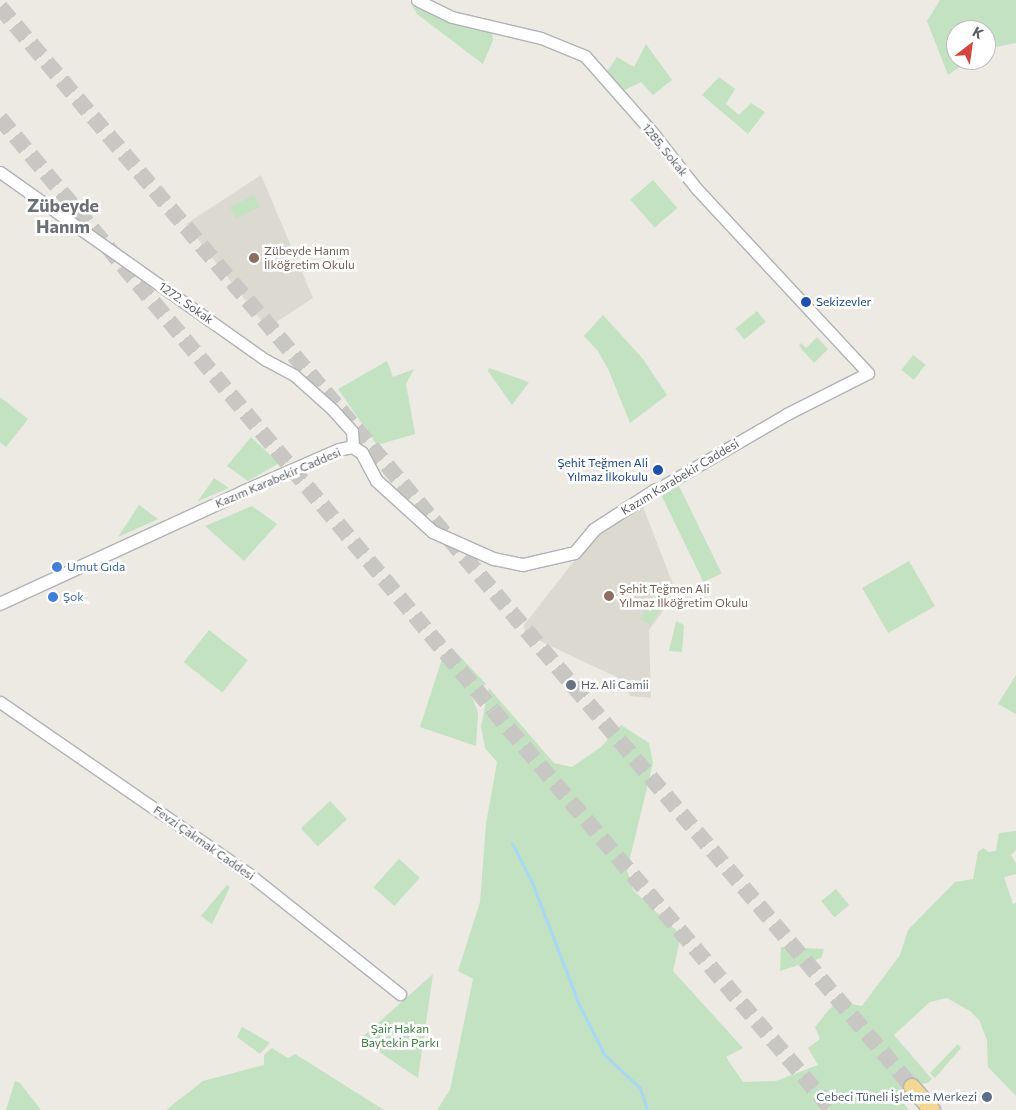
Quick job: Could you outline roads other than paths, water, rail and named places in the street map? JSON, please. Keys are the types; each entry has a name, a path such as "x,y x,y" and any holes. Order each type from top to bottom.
{"highway":[{"path":"912,1087 932,1110"}],"main road":[{"name":"Kazım Karabekir Caddesi","path":"0,604 243,492 339,450 353,447 362,453 377,481 433,532 494,559 523,564 575,553 594,530 656,490"}],"street":[{"name":"1285. Sokak","path":"418,0 452,17 542,38 585,56 652,132 696,188 868,373"},
{"name":"1272. Sokak","path":"0,172 266,360 294,375 332,409 352,431 353,447"},
{"name":"Kazım Karabekir Caddesi","path":"656,490 787,414 868,373"},
{"name":"Fevzi Çakmak Caddesi","path":"0,702 249,874 400,994"}],"waterway":[{"path":"512,843 531,880 580,1007 604,1054 640,1088 647,1110"}],"tunnel":[{"path":"0,7 912,1087"},
{"path":"0,118 493,710 832,1110"}],"place":[{"name":"Zübeyde Hanım İlköğretim Okulu","path":"254,258"},
{"name":"Sekizevler","path":"806,302"},
{"name":"Şehit Teğmen Ali Yılmaz İlkokulu","path":"658,470"},
{"name":"Umut Gıda","path":"57,567"},
{"name":"Şehit Teğmen Ali Yılmaz İlköğretim Okulu","path":"609,596"},
{"name":"Şok","path":"53,597"},
{"name":"Hz. Ali Camii","path":"571,685"},
{"name":"Cebeci Tüneli İşletme Merkezi","path":"987,1097"}],"district":[{"name":"Zübeyde Hanım","path":"63,216"}],"park label":[{"name":"Şair Hakan Baytekin Parkı","path":"400,1036"}]}
